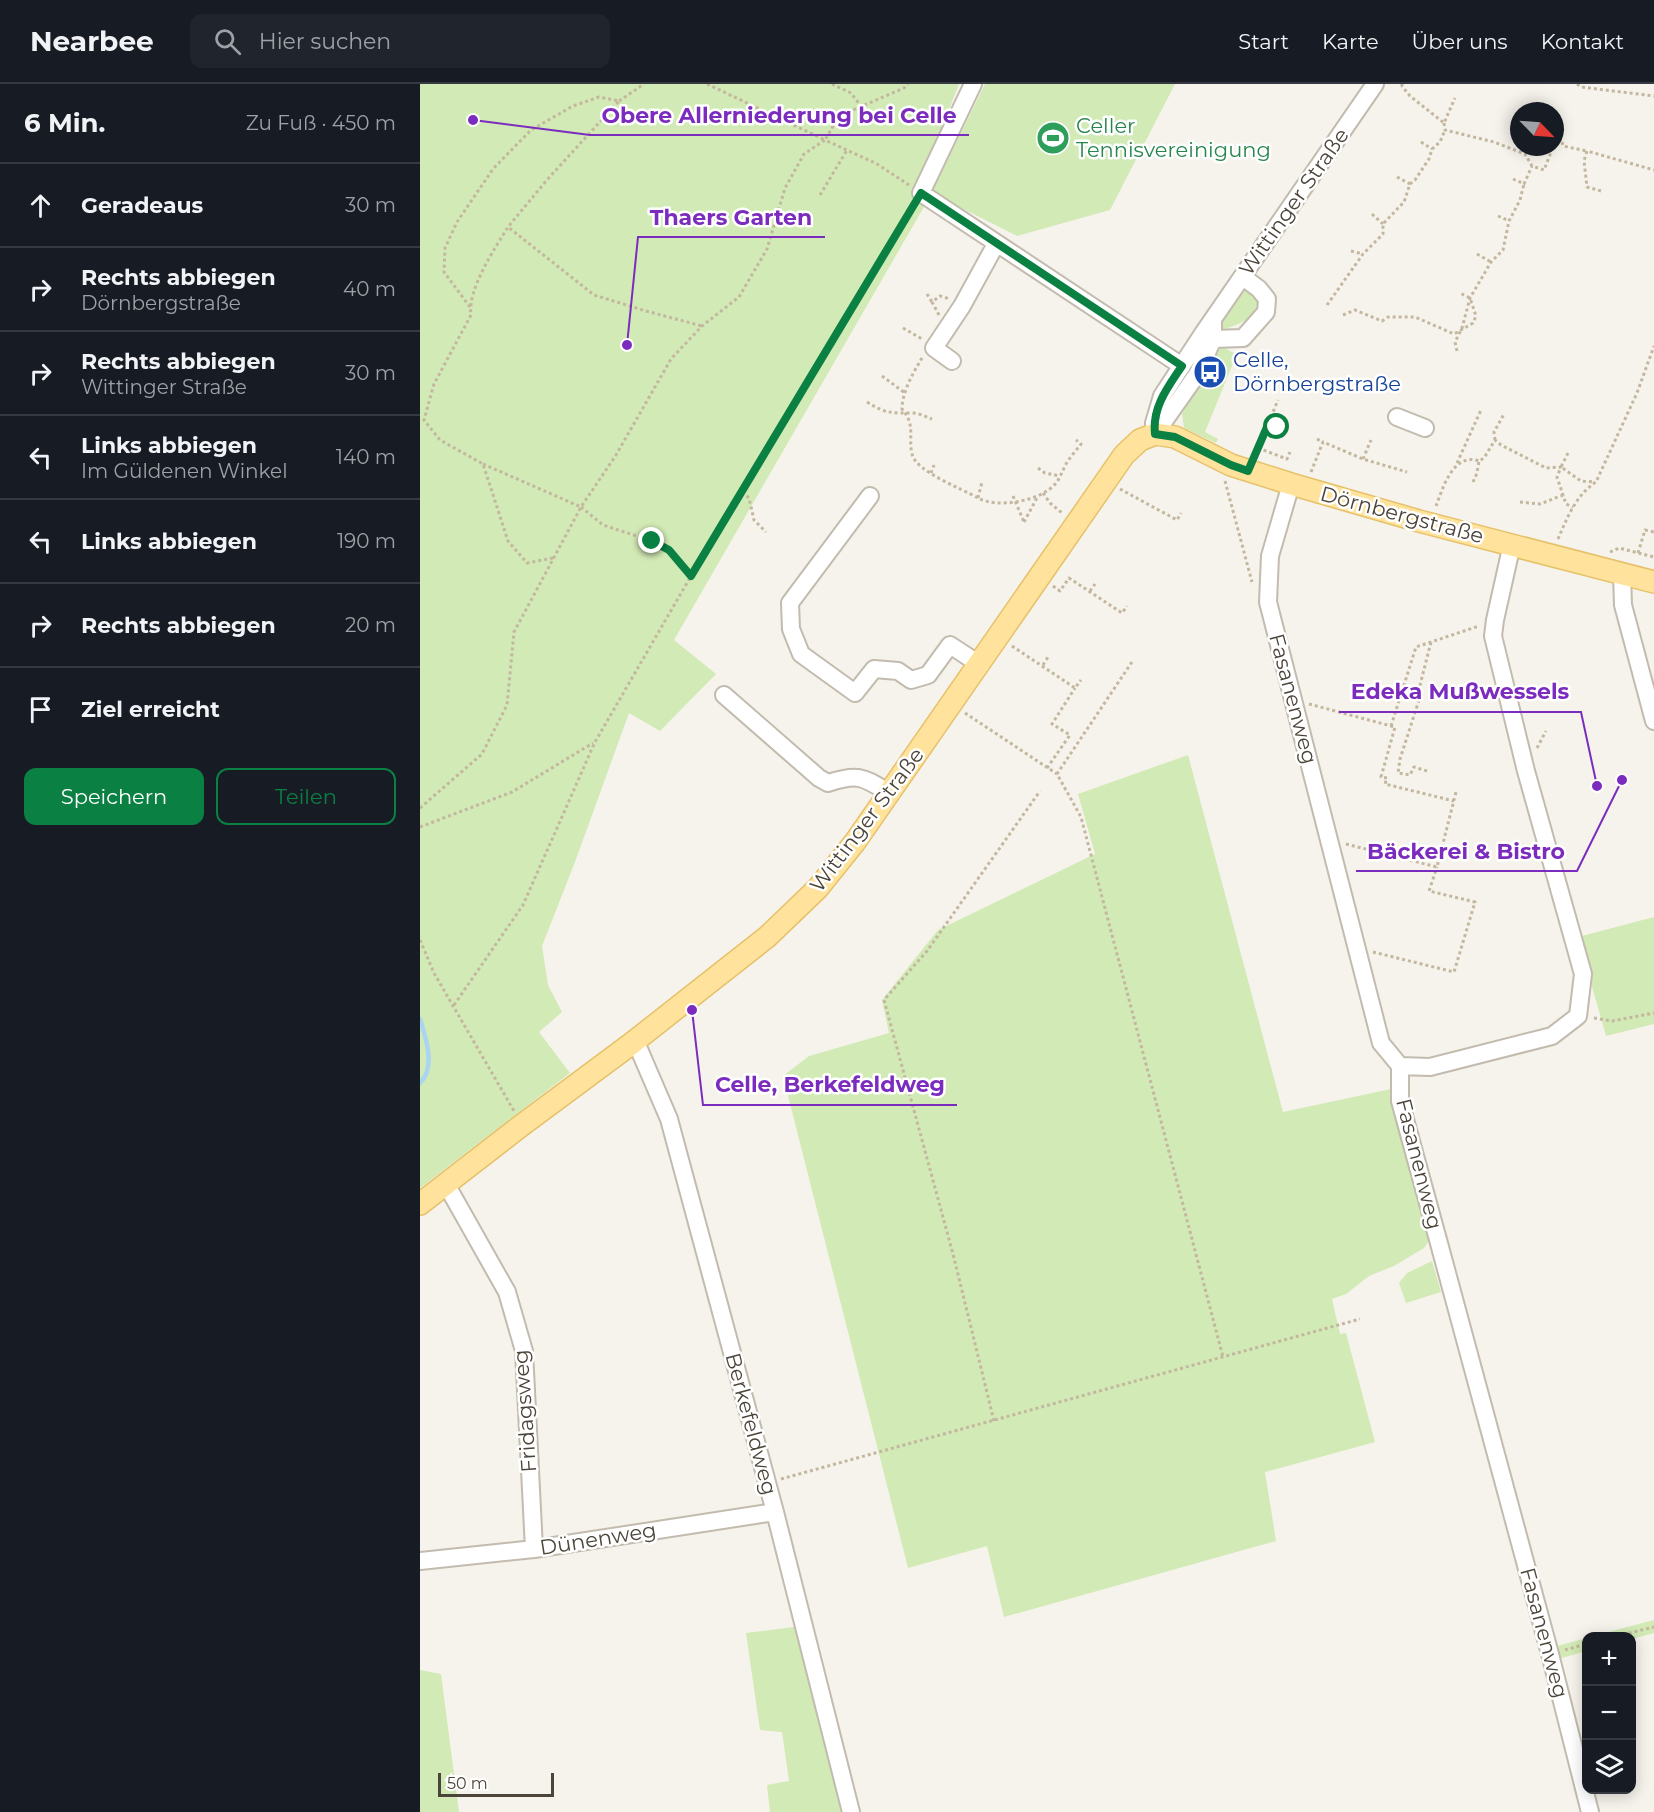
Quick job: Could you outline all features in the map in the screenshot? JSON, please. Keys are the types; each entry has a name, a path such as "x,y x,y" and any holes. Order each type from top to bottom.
{"main road":[{"name":"Dörnbergstraße","path":"1155,434 1175,437 1240,468 1298,486 1419,521 1654,582"},
{"name":"Wittinger Straße","path":"420,1204 767,937 818,888 855,842 1124,455 1140,440 1155,434"}],"street":[{"path":"973,84 921,193 1182,366"},
{"name":"Wittinger Straße","path":"1155,434 1154,423 1160,400 1376,84"},
{"path":"952,361 934,348 962,306 996,244"},
{"path":"1210,330 1243,338 1266,312 1267,299 1259,289 1243,277"},
{"name":"Wittinger Straße","path":"1155,434 1198,373 1210,330"},
{"path":"1397,417 1425,428"},
{"name":"Fasanenweg","path":"1298,486 1270,556 1268,602 1381,1043 1400,1066 1400,1101 1550,1654 1590,1812"},
{"path":"870,496 790,603 791,629 801,654 855,693 874,669 898,671 911,680 928,675 950,645 979,664"},
{"path":"1400,1066 1430,1067 1552,1035 1578,1016 1583,975 1526,771 1493,636 1512,544"},
{"path":"1622,573 1623,605 1654,721"},
{"path":"723,696 819,778 828,783 842,778 864,777 889,793"},
{"name":"Berkefeldweg","path":"635,1040 669,1119 775,1512 852,1812"},
{"name":"Fridagsweg","path":"446,1184 507,1292 524,1351 534,1549"},
{"name":"Dünenweg","path":"420,1561 534,1549 775,1512"}],"path":[{"path":"644,84 619,101 559,166 508,227 484,266 470,307 471,315 434,384 424,420 440,440 483,464 581,507 603,525 652,541 669,550 691,576"},
{"path":"454,1005 523,906 595,742 691,576 921,193 878,164 707,84"},
{"path":"832,84 851,93 861,107"},
{"path":"420,808 482,754 507,705 514,632 552,558 581,507 616,455 671,359 702,326 739,297 767,249 785,188 804,154 825,140 839,117 904,88 908,84"},
{"path":"1402,84 1410,96 1444,123"},
{"path":"1577,84 1581,87 1654,96"},
{"path":"470,307 444,272 445,248 457,222 493,169 531,130 573,106 599,97 619,101"},
{"path":"1327,305 1363,254 1383,234 1383,224 1404,202 1410,184 1429,159 1432,149 1440,142 1445,130 1444,123 1455,98"},
{"path":"1445,130 1494,142 1525,154 1532,166 1544,170 1549,156"},
{"path":"1421,142 1432,149"},
{"path":"1564,146 1654,171"},
{"path":"820,195 847,150"},
{"path":"1587,151 1584,161 1587,187 1601,191"},
{"path":"1457,351 1455,342 1470,298 1491,262 1503,250 1509,221 1520,200 1532,166"},
{"path":"1397,177 1410,184"},
{"path":"1513,179 1524,184"},
{"path":"1372,214 1383,224"},
{"path":"1498,216 1509,221"},
{"path":"508,227 594,295 702,326"},
{"path":"1351,251 1363,254"},
{"path":"1477,254 1491,262"},
{"path":"1343,315 1355,310 1382,321 1388,317 1415,317 1454,334 1461,328 1467,328 1476,316 1470,298 1460,293"},
{"path":"927,294 932,302"},
{"path":"903,328 925,340 934,348 919,363 902,400 902,410 909,417 912,456 921,467 986,502 1001,504 1038,496 1056,484 1066,464 1081,444 1076,440"},
{"path":"1557,541 1573,507 1585,489 1596,482 1633,402 1654,346"},
{"path":"882,376 905,393"},
{"path":"1268,602 1256,597 1225,480 1240,468 1258,448 1278,400"},
{"path":"867,402 877,409 893,414 914,413 932,419"},
{"path":"1436,506 1481,410"},
{"path":"1473,482 1479,461 1484,458 1495,440 1494,432 1504,414"},
{"path":"1270,420 1277,424"},
{"path":"1363,459 1371,440"},
{"path":"1495,440 1546,468 1561,467 1581,482 1596,482"},
{"path":"1298,486 1319,441 1363,459 1407,472"},
{"path":"1258,448 1287,459 1290,452"},
{"path":"1568,453 1557,477 1566,504 1573,507"},
{"path":"1456,464 1473,459 1479,461"},
{"path":"483,464 508,541 527,563 552,558"},
{"path":"931,472 934,465"},
{"path":"1038,468 1060,476"},
{"path":"1107,480 1126,493 1177,520 1181,513"},
{"path":"978,498 982,482"},
{"path":"742,492 749,498 754,520 765,532"},
{"path":"1043,493 1050,503 1078,521"},
{"path":"1520,502 1540,504 1563,495"},
{"path":"1013,496 1024,522 1038,496"},
{"path":"1147,504 1150,497"},
{"path":"1638,553 1645,530 1654,532"},
{"path":"1040,577 1060,591 1069,578 1122,613 1127,606"},
{"path":"1090,591 1095,584"},
{"path":"1391,726 1416,647 1495,620"},
{"path":"998,637 1075,688"},
{"path":"1427,771 1414,767 1410,775 1398,773 1400,759 1420,697 1418,693 1431,642"},
{"path":"1043,665 1048,657"},
{"path":"1057,774 1132,662"},
{"path":"1047,768 1070,735 1052,724 1081,680"},
{"path":"1293,700 1395,727 1381,777 1387,778 1385,784 1454,801"},
{"path":"951,703 1057,774 1081,817 1223,1357"},
{"path":"994,732 997,727"},
{"path":"420,827 512,792 595,742"},
{"path":"1025,753 1028,748"},
{"path":"994,1421 953,1254 884,1000 927,951 1040,791"},
{"path":"1357,947 1454,972 1475,902 1429,891 1456,792"},
{"path":"1330,840 1437,867"},
{"path":"420,940 434,973 522,1125"},
{"path":"1578,1016 1612,1021 1654,1013"},
{"path":"767,1483 1360,1319"},
{"path":"1633,1632 1654,1627"},
{"path":"1550,1654 1582,1645"}],"green space":[{"path":"420,84 959,84 925,170 932,192 985,84 1175,84 1110,210 1017,236 932,193 674,640 716,674 660,731 629,713 542,946 548,985 562,1012 539,1032 570,1073 420,1188"},
{"path":"1250,286 1259,300 1257,307 1239,324 1221,330 1220,321 1243,288"},
{"path":"1221,346 1234,353 1234,361 1205,432 1218,439 1216,443 1184,428 1182,414"},
{"path":"1188,755 1283,1112 1391,1089 1429,1241 1424,1248 1394,1266 1369,1276 1346,1294 1332,1299 1340,1334 1346,1333 1375,1442 1265,1472 1276,1541 1004,1617 987,1546 908,1568 783,1076 809,1056 889,1033 882,1000 938,930 1095,854 1078,794"},
{"path":"1654,917 1654,1024 1606,1036 1578,937"},
{"path":"1432,1261 1441,1292 1406,1303 1399,1283 1407,1273"},
{"path":"1654,1620 1654,1633 1636,1638 1636,1632 1608,1632"},
{"path":"801,1626 846,1812 770,1812 767,1785 789,1781 782,1732 760,1730 746,1633"},
{"path":"1582,1639 1582,1652 1558,1659 1554,1647"},
{"path":"420,1670 441,1674 459,1812 420,1812"}],"waterway":[{"path":"420,1019 427,1043 429,1061 428,1069 420,1083"}],"place":[{"name":"Obere Allerniederung bei Celle","path":"473,120"},
{"name":"Celler Tennisvereinigung","path":"1053,138"},
{"name":"Thaers Garten","path":"627,345"},
{"name":"Celle, Dörnbergstraße","path":"1210,372"},
{"name":"Bäckerei & Bistro","path":"1622,780"},
{"name":"Edeka Mußwessels","path":"1597,786"},
{"name":"Celle, Berkefeldweg","path":"692,1010"}],"route":[{"path":"652,541 669,550 691,576 921,193 1182,366 1160,400 1154,423 1155,434 1175,437 1248,471 1270,420 1277,422 1275,426 1277,427"}]}
